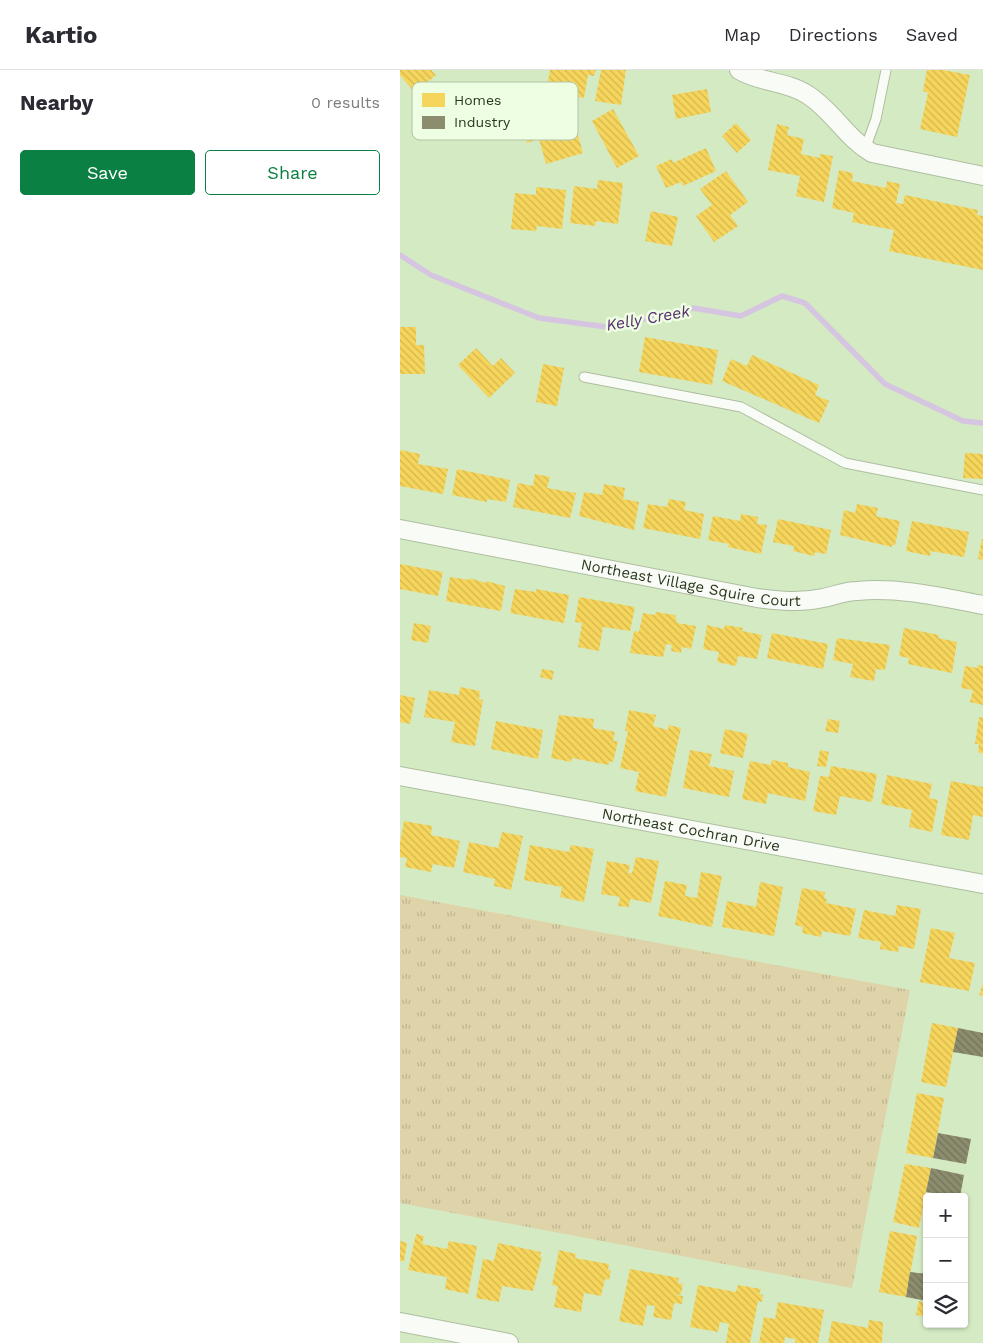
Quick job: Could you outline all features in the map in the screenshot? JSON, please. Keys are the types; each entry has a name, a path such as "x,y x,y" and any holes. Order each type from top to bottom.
{"street":[{"path":"738,70 794,88 820,104 865,149 891,158 983,176"},
{"name":"Northeast Village Squire Court","path":"400,529 757,598 790,602 822,599 855,590 889,590 926,594 983,605"},
{"name":"Northeast Cochran Drive","path":"400,776 983,884"},
{"path":"400,1322 509,1343"}],"lane":[{"path":"865,149 876,119 886,70"},
{"path":"584,377 741,407 845,463 983,490"}],"green space":[{"path":"400,895 910,990 852,1288 400,1203"}],"building: Homes":[{"path":"400,70 431,70 436,75 428,82 412,82 412,89 400,75"},
{"path":"550,70 596,70 594,76 588,75 584,98 578,97 578,82 548,82"},
{"path":"601,70 626,70 621,105 595,101"},
{"path":"927,70 943,70 970,75 957,137 920,129 928,93 923,91"},
{"path":"707,89 711,112 676,119 672,95"},
{"path":"613,109 639,156 617,168 592,121"},
{"path":"736,123 751,140 737,153 722,136"},
{"path":"777,124 789,127 787,135 804,139 801,154 820,158 820,154 833,156 824,202 796,196 800,176 768,170"},
{"path":"578,135 583,153 546,164 539,140 578,140"},
{"path":"706,148 716,171 683,186 681,182 666,188 656,166 672,159 673,163"},
{"path":"839,170 853,173 852,181 886,188 887,181 900,184 896,203 903,204 905,195 978,210 977,215 983,216 983,270 889,251 894,230 852,222 854,213 832,208"},
{"path":"726,171 748,202 730,215 738,226 714,242 696,216 712,205 700,189"},
{"path":"598,180 623,183 618,224 596,221 595,226 570,223 574,186 597,189"},
{"path":"536,187 566,190 562,229 537,226 536,231 511,229 515,193 536,195"},
{"path":"651,211 678,217 672,246 645,241"},
{"path":"400,327 416,327 416,345 424,345 425,374 400,374"},
{"path":"645,337 718,350 712,385 639,372"},
{"path":"476,348 493,366 501,358 515,373 489,398 458,365"},
{"path":"752,355 819,385 815,395 829,401 819,423 722,381 731,359 747,366"},
{"path":"543,364 564,368 557,406 536,402"},
{"path":"400,450 420,454 418,464 448,469 443,494 400,486"},
{"path":"965,453 983,454 983,479 963,478"},
{"path":"457,469 510,480 506,502 487,499 487,502 452,495"},
{"path":"535,474 550,477 547,488 576,493 570,518 513,507 518,483 533,486"},
{"path":"604,484 625,488 623,499 639,502 634,530 579,516 584,492 602,495"},
{"path":"669,499 686,502 684,510 704,514 700,539 643,528 648,504 667,507"},
{"path":"857,504 878,508 876,516 900,521 895,545 892,545 892,547 840,535 844,510 855,513"},
{"path":"741,514 758,517 757,524 767,525 761,554 728,547 729,544 708,540 713,516 740,521"},
{"path":"778,519 831,530 826,554 815,552 814,556 793,551 794,546 773,542"},
{"path":"912,521 969,532 964,557 931,551 930,556 906,551"},
{"path":"983,539 983,560 978,559"},
{"path":"400,564 443,572 438,596 400,589"},
{"path":"450,577 469,580 469,578 505,586 501,611 446,601"},
{"path":"515,589 536,592 536,589 569,595 564,623 510,613"},
{"path":"579,597 635,607 630,631 603,627 599,651 578,647 582,623 575,622"},
{"path":"656,612 675,615 677,623 696,626 691,649 682,647 681,653 671,651 672,645 666,644 663,657 630,653 634,631 639,632 643,613 655,615"},
{"path":"414,623 431,626 428,643 411,640"},
{"path":"707,625 724,629 725,625 743,628 742,631 762,635 757,659 738,656 736,666 717,662 719,652 703,649"},
{"path":"904,628 939,635 938,638 957,642 952,673 908,664 909,658 899,656"},
{"path":"772,633 828,644 823,669 767,658"},
{"path":"837,638 890,645 885,670 876,669 874,681 850,677 853,664 833,660"},
{"path":"978,665 983,666 983,705 970,702 973,690 961,688 965,666 977,668"},
{"path":"542,669 554,671 552,680 540,677"},
{"path":"460,687 480,691 479,699 483,700 475,746 451,742 455,722 424,717 429,690 459,695"},
{"path":"400,695 415,698 410,724 400,722"},
{"path":"629,710 656,715 653,726 668,730 669,725 681,728 666,797 635,791 639,772 620,768 628,731 625,731"},
{"path":"559,715 594,719 593,728 615,732 613,741 618,741 613,762 609,761 609,765 572,758 571,762 551,758"},
{"path":"979,717 983,718 983,754 978,752 979,744 975,744"},
{"path":"828,719 840,721 838,733 825,731"},
{"path":"496,721 543,730 538,759 491,749"},
{"path":"725,729 748,734 743,758 720,753"},
{"path":"690,750 712,754 709,766 734,771 729,797 683,788"},
{"path":"820,750 829,752 826,767 817,766"},
{"path":"772,760 788,763 788,767 810,772 805,801 768,793 766,804 742,799 750,761 771,765"},
{"path":"831,766 877,774 872,802 840,796 836,815 813,811 820,776 829,777"},
{"path":"887,775 932,784 929,798 938,800 932,832 909,827 912,810 881,804"},
{"path":"951,781 983,787 983,817 973,815 969,840 941,835"},
{"path":"404,821 432,826 431,835 460,841 454,868 433,864 431,872 405,867 407,858 400,857 400,843"},
{"path":"502,832 523,836 511,890 494,886 495,879 463,872 469,842 498,848"},
{"path":"530,845 569,852 571,845 594,849 584,902 560,897 562,887 524,880"},
{"path":"636,857 659,861 651,903 630,899 629,907 618,906 620,897 601,894 607,861 630,865 628,873 632,873"},
{"path":"701,872 722,876 712,927 658,916 665,881 687,885 685,896 697,898"},
{"path":"760,882 783,887 774,936 722,927 727,901 756,907"},
{"path":"802,888 825,892 824,898 827,899 826,903 856,909 850,936 822,931 821,937 802,933 803,927 795,925"},
{"path":"897,905 921,909 914,949 899,946 898,952 880,949 881,942 858,938 864,910 895,916"},
{"path":"931,928 955,933 949,958 975,963 969,991 920,982"},
{"path":"983,983 983,996 979,995"},
{"path":"932,1023 958,1028 946,1087 921,1082"},
{"path":"917,1093 944,1098 933,1158 906,1153"},
{"path":"905,1164 931,1168 926,1193 923,1193 923,1208 919,1228 893,1222"},
{"path":"890,1231 917,1236 906,1297 879,1292"},
{"path":"416,1234 424,1236 422,1244 447,1249 449,1241 477,1246 468,1294 445,1289 447,1277 408,1270"},
{"path":"400,1241 407,1243 404,1261 400,1261"},
{"path":"498,1243 541,1252 540,1257 542,1257 533,1291 502,1286 499,1302 476,1298 483,1259 494,1261"},
{"path":"559,1250 576,1254 575,1258 609,1264 608,1270 611,1271 609,1280 605,1279 601,1296 584,1293 581,1312 554,1307 558,1286 552,1285"},
{"path":"630,1269 679,1278 678,1283 683,1284 681,1294 676,1295 683,1296 682,1304 674,1303 671,1320 653,1317 655,1306 647,1305 643,1326 619,1321"},
{"path":"698,1285 736,1292 738,1285 761,1289 759,1294 763,1295 762,1302 758,1301 750,1343 726,1343 729,1324 720,1322 718,1332 690,1327"},
{"path":"919,1301 923,1302 923,1316 916,1315"},
{"path":"778,1302 824,1310 818,1343 795,1343 795,1339 785,1337 784,1343 759,1343 764,1317 775,1319"},
{"path":"869,1320 883,1322 882,1343 828,1343 832,1321 868,1328"}],"building: Industry":[{"path":"958,1028 983,1033 983,1057 953,1052"},
{"path":"938,1133 971,1139 966,1164 933,1158"},
{"path":"931,1168 964,1175 961,1193 926,1192"},
{"path":"910,1272 923,1274 923,1300 906,1297"}],"waterway":[{"name":"Kelly Creek","path":"400,255 431,275 539,318 607,327 693,308 741,316 782,296 805,303 885,384 963,421 983,423"}]}
